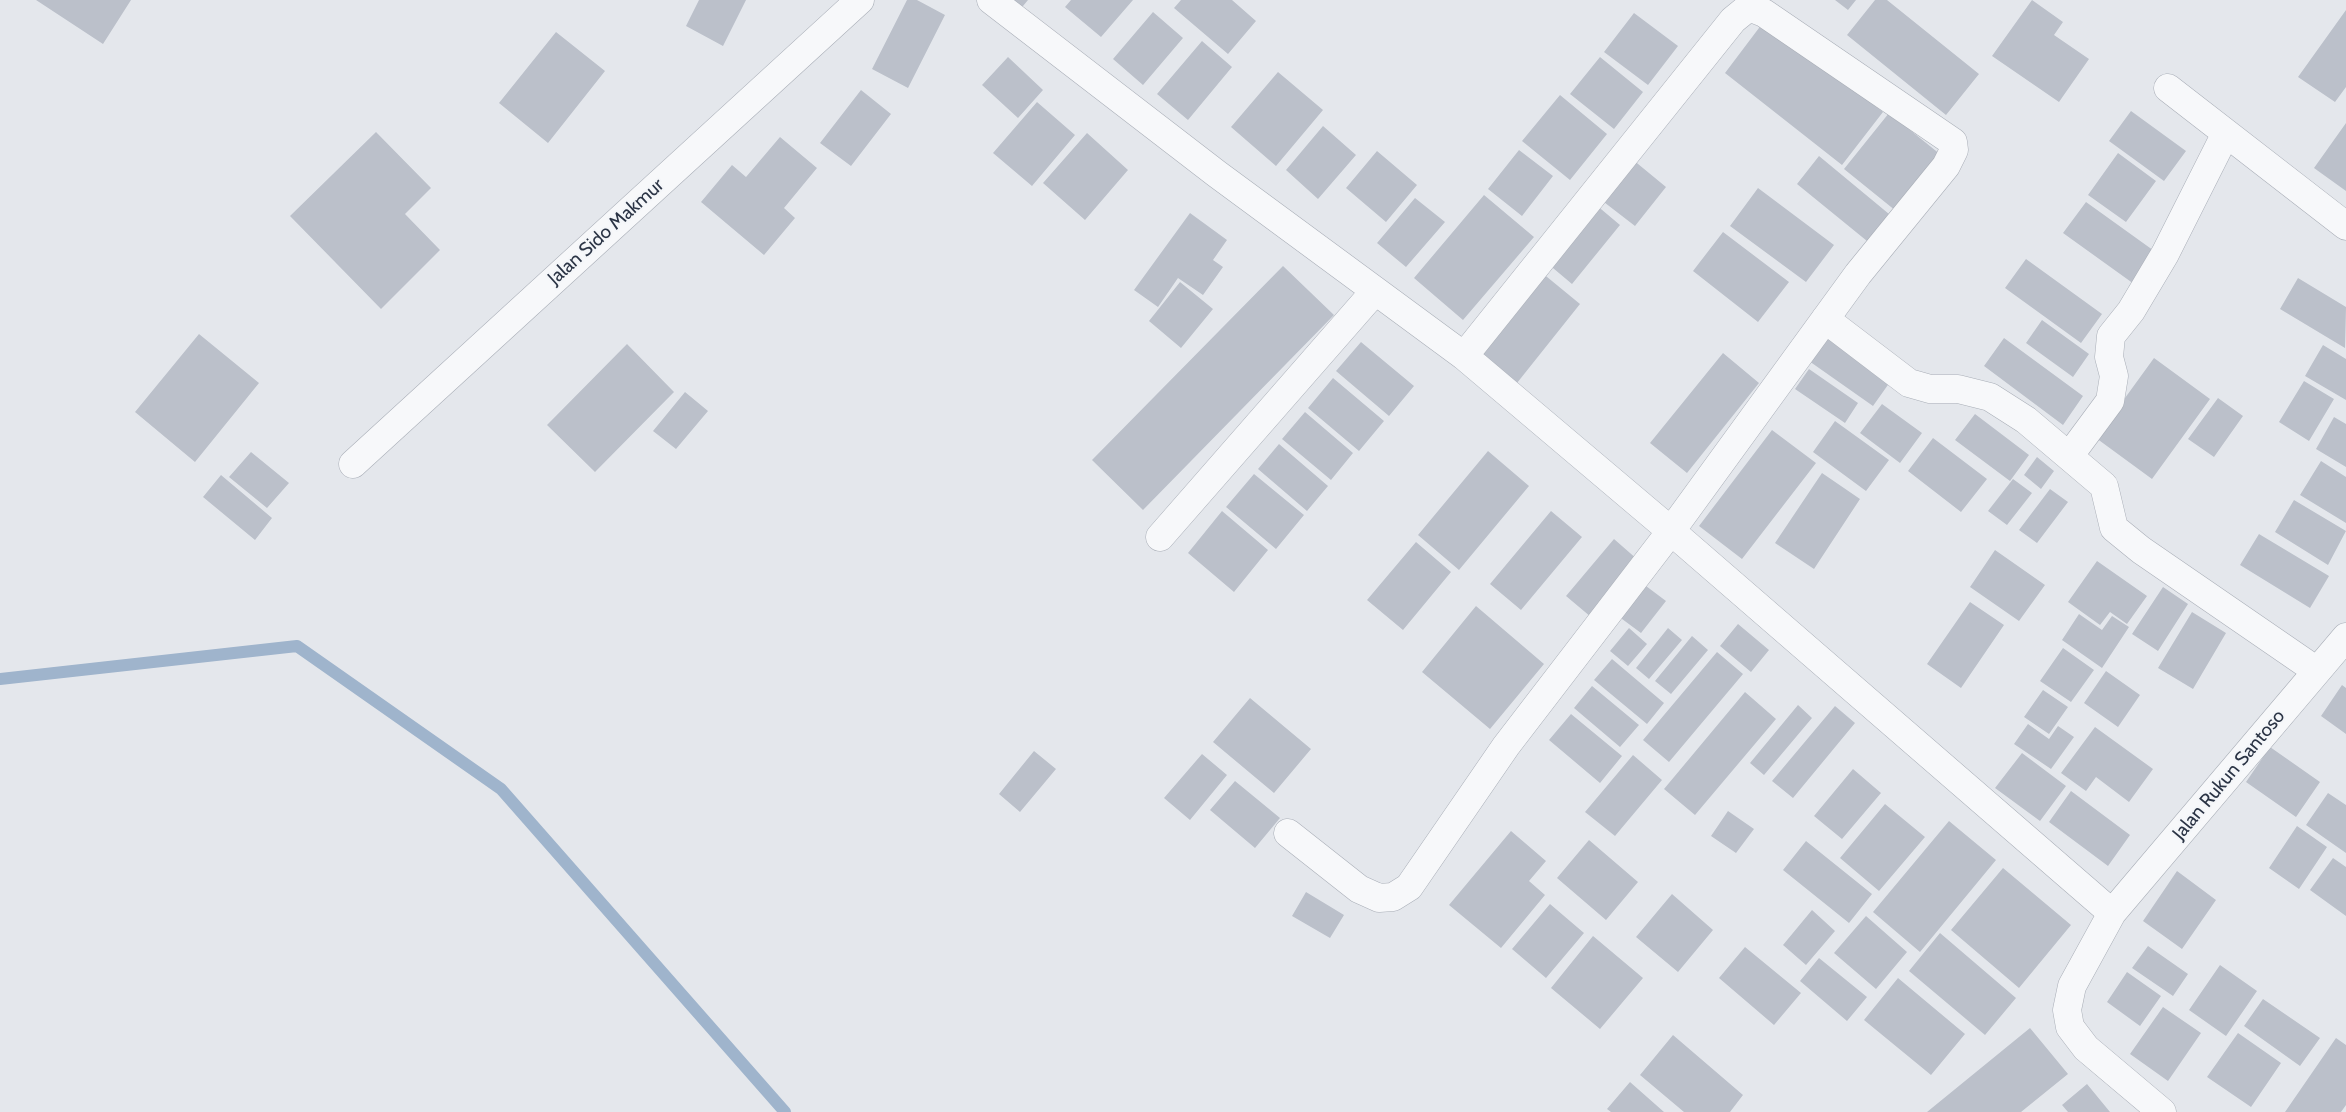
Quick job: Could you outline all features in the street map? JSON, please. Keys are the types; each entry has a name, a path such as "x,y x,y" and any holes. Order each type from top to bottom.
{"street":[{"name":"Jalan Sido Makmur","path":"353,464 860,0"},
{"path":"991,0 1217,174 1464,356 1671,531 2112,913"},
{"path":"1288,833 1359,889 1379,898 1393,896 1410,886 1506,746 1671,531 1858,274 1946,166 1954,150 1953,142 1764,13 1749,7 1733,20 1464,356"},
{"path":"2168,88 2346,226"},
{"path":"2070,455 2110,401 2114,376 2109,356 2111,336 2131,311 2165,254 2226,133"},
{"path":"1160,537 1375,291"},
{"path":"1825,319 1909,383 1930,389 1958,390 1990,396 2026,420 2070,455 2104,486 2114,528 2141,550 2317,671"},
{"name":"Jalan Rukun Santoso","path":"2162,1112 2086,1048 2070,1027 2067,1010 2072,986 2112,913 2346,637"}],"building":[{"path":"36,0 131,0 103,44"},
{"path":"699,0 746,0 723,46 686,26"},
{"path":"907,0 917,0 945,15 908,88 872,69"},
{"path":"1004,0 1028,0 1018,12"},
{"path":"1071,0 1133,0 1101,37 1065,7"},
{"path":"1181,0 1232,0 1256,21 1228,54 1174,8"},
{"path":"1835,0 1856,0 1848,10"},
{"path":"1875,0 1887,0 1979,74 1946,115 1847,35"},
{"path":"2032,0 2063,22 2054,35 2089,59 2059,102 1992,56"},
{"path":"2346,10 2346,87 2335,102 2298,77"},
{"path":"1153,12 1183,38 1143,85 1113,59"},
{"path":"1634,13 1678,46 1648,85 1604,52"},
{"path":"1765,20 1883,112 1842,165 1725,73"},
{"path":"556,32 605,71 548,143 499,103"},
{"path":"1202,41 1232,67 1188,120 1157,94"},
{"path":"1008,57 1043,90 1018,118 982,85"},
{"path":"1600,57 1643,92 1614,129 1570,94"},
{"path":"1278,72 1323,110 1276,166 1231,127"},
{"path":"861,90 891,114 851,166 820,143"},
{"path":"1560,95 1607,134 1570,180 1522,141"},
{"path":"1037,102 1075,135 1032,186 993,153"},
{"path":"2131,111 2186,151 2164,181 2109,141"},
{"path":"1889,113 1941,155 1896,211 1844,169"},
{"path":"2346,123 2346,191 2314,168"},
{"path":"1323,126 1356,155 1318,199 1286,170"},
{"path":"376,132 431,188 405,214 440,250 381,309 290,216"},
{"path":"1087,133 1128,170 1085,220 1043,183"},
{"path":"780,137 817,168 784,208 795,218 764,255 701,202 732,165 746,177"},
{"path":"1519,150 1553,176 1522,216 1488,189"},
{"path":"1377,151 1417,185 1386,222 1346,188"},
{"path":"2118,153 2156,181 2126,222 2088,195"},
{"path":"1819,156 1889,214 1867,241 1797,184"},
{"path":"1632,159 1666,187 1635,226 1600,199"},
{"path":"1758,188 1834,245 1806,282 1730,226"},
{"path":"1484,195 1534,237 1463,320 1414,278"},
{"path":"1415,198 1445,222 1406,267 1377,243"},
{"path":"2086,202 2157,253 2134,284 2063,233"},
{"path":"1595,204 1620,225 1572,284 1547,263"},
{"path":"1190,213 1227,240 1213,260 1223,267 1203,295 1178,278 1158,307 1134,290"},
{"path":"1723,232 1789,282 1758,322 1693,271"},
{"path":"2026,259 2102,314 2081,343 2005,288"},
{"path":"1283,266 1334,315 1143,510 1092,460"},
{"path":"1541,272 1580,304 1517,383 1477,351"},
{"path":"2298,278 2346,307 2345,348 2280,309"},
{"path":"1180,282 1213,309 1181,348 1149,321"},
{"path":"2042,320 2089,354 2073,377 2026,343"},
{"path":"199,334 259,383 195,462 135,412"},
{"path":"1826,337 1890,382 1873,406 1809,361"},
{"path":"2004,338 2083,396 2063,425 1984,366"},
{"path":"1361,342 1414,386 1389,416 1336,371"},
{"path":"627,344 674,392 595,472 547,425"},
{"path":"2323,345 2346,359 2346,400 2305,376"},
{"path":"1723,353 1759,383 1687,473 1650,443"},
{"path":"2154,358 2210,399 2152,479 2096,438"},
{"path":"1809,369 1858,403 1845,423 1795,389"},
{"path":"1333,378 1384,421 1359,451 1308,408"},
{"path":"2304,381 2334,399 2309,441 2279,422"},
{"path":"685,392 708,411 676,449 653,431"},
{"path":"2218,398 2243,416 2214,457 2188,439"},
{"path":"1882,404 1922,433 1900,463 1860,433"},
{"path":"1305,412 1353,453 1331,480 1282,439"},
{"path":"1975,414 2029,455 2010,481 1955,440"},
{"path":"2334,417 2346,424 2346,467 2316,449"},
{"path":"1835,421 1889,460 1866,491 1813,452"},
{"path":"1772,430 1816,463 1742,559 1699,526"},
{"path":"1933,438 1987,479 1961,512 1908,471"},
{"path":"1279,444 1328,486 1307,511 1258,469"},
{"path":"1488,451 1529,486 1459,570 1418,535"},
{"path":"251,452 289,483 267,508 229,477"},
{"path":"2037,457 2054,471 2041,489 2024,475"},
{"path":"2321,461 2346,477 2346,523 2300,495"},
{"path":"1822,473 1860,499 1814,569 1775,543"},
{"path":"1254,474 1304,515 1276,549 1226,507"},
{"path":"221,475 272,518 255,540 203,497"},
{"path":"2013,479 2032,493 2007,525 1988,511"},
{"path":"2050,489 2068,502 2037,543 2019,530"},
{"path":"2294,500 2346,531 2328,565 2275,532"},
{"path":"1222,511 1268,550 1234,592 1188,553"},
{"path":"1551,511 1582,537 1521,610 1490,584"},
{"path":"2259,534 2329,576 2310,608 2240,565"},
{"path":"1614,539 1638,560 1591,617 1566,596"},
{"path":"1416,542 1451,572 1403,630 1367,600"},
{"path":"1995,550 2045,585 2019,621 1970,587"},
{"path":"2097,561 2147,596 2127,624 2110,612 2100,625 2068,602"},
{"path":"1642,583 1666,601 1641,633 1618,616"},
{"path":"2163,587 2188,604 2158,651 2132,634"},
{"path":"1970,602 2004,625 1961,688 1927,664"},
{"path":"1476,606 1544,664 1490,729 1422,672"},
{"path":"2192,612 2226,633 2193,689 2158,668"},
{"path":"2079,614 2102,630 2112,616 2129,627 2102,668 2062,640"},
{"path":"1738,624 1769,650 1751,672 1720,646"},
{"path":"1629,628 1647,644 1628,666 1610,651"},
{"path":"1668,628 1682,640 1649,679 1636,668"},
{"path":"1692,636 1708,650 1671,694 1655,681"},
{"path":"2063,648 2094,670 2071,702 2040,681"},
{"path":"1717,652 1743,674 1669,762 1643,740"},
{"path":"1612,659 1664,703 1647,724 1594,680"},
{"path":"2106,671 2140,695 2118,727 2084,703"},
{"path":"2342,685 2346,688 2346,734 2321,716"},
{"path":"1592,686 1639,725 1620,747 1574,708"},
{"path":"2043,690 2068,707 2049,734 2024,717"},
{"path":"1745,692 1776,719 1695,815 1664,789"},
{"path":"1250,698 1311,749 1274,793 1213,742"},
{"path":"1798,705 1812,718 1764,775 1750,763"},
{"path":"1835,706 1855,723 1793,798 1772,781"},
{"path":"1571,714 1622,756 1600,783 1549,740"},
{"path":"2028,724 2049,739 2058,726 2074,737 2051,769 2014,744"},
{"path":"2095,727 2153,769 2129,802 2096,777 2086,791 2061,773"},
{"path":"2270,747 2320,782 2296,817 2246,782"},
{"path":"1034,751 1056,769 1020,812 999,794"},
{"path":"2022,753 2066,786 2040,821 1995,788"},
{"path":"1202,754 1227,775 1190,820 1164,798"},
{"path":"1633,755 1662,780 1615,836 1585,812"},
{"path":"1853,769 1881,793 1842,839 1814,816"},
{"path":"1235,781 1280,818 1255,848 1210,810"},
{"path":"2071,791 2130,835 2108,866 2049,822"},
{"path":"2328,793 2346,805 2346,853 2306,825"},
{"path":"1885,804 1925,837 1879,891 1840,858"},
{"path":"1728,811 1754,829 1736,853 1711,836"},
{"path":"1949,821 1996,860 1920,952 1873,912"},
{"path":"2297,826 2327,847 2299,889 2269,868"},
{"path":"1511,831 1546,861 1529,881 1545,895 1501,948 1449,905"},
{"path":"1589,840 1638,882 1606,920 1557,878"},
{"path":"1806,841 1872,894 1849,923 1783,870"},
{"path":"2333,858 2346,867 2346,916 2310,890"},
{"path":"2003,868 2071,925 2019,988 1951,930"},
{"path":"2177,871 2216,900 2182,949 2143,921"},
{"path":"1306,892 1344,915 1330,938 1292,916"},
{"path":"1672,894 1713,930 1678,972 1636,937"},
{"path":"1550,904 1584,933 1546,978 1512,949"},
{"path":"1812,910 1835,931 1806,965 1783,945"},
{"path":"1866,916 1907,952 1876,989 1834,953"},
{"path":"1940,933 2016,998 1985,1035 1909,971"},
{"path":"1593,936 1643,978 1600,1029 1551,988"},
{"path":"2148,946 2188,974 2173,996 2132,968"},
{"path":"1745,947 1801,993 1774,1025 1719,978"},
{"path":"1819,958 1867,997 1847,1021 1800,981"},
{"path":"2220,965 2257,991 2226,1036 2189,1010"},
{"path":"2127,972 2161,996 2140,1026 2107,1002"},
{"path":"1898,978 1965,1034 1931,1075 1864,1020"},
{"path":"2263,999 2320,1038 2300,1066 2244,1026"},
{"path":"2163,1007 2201,1033 2168,1081 2130,1054"},
{"path":"2030,1028 2068,1074 2021,1112 1927,1112"},
{"path":"2238,1033 2281,1063 2251,1107 2207,1077"},
{"path":"1673,1035 1743,1095 1730,1112 1684,1112 1640,1075"},
{"path":"2336,1038 2346,1045 2346,1105 2341,1112 2285,1112"},
{"path":"1630,1082 1664,1112 1611,1112 1607,1109"},
{"path":"2087,1084 2110,1112 2068,1112 2062,1105"}],"waterway":[{"path":"0,679 297,646 501,789 785,1112"}]}
